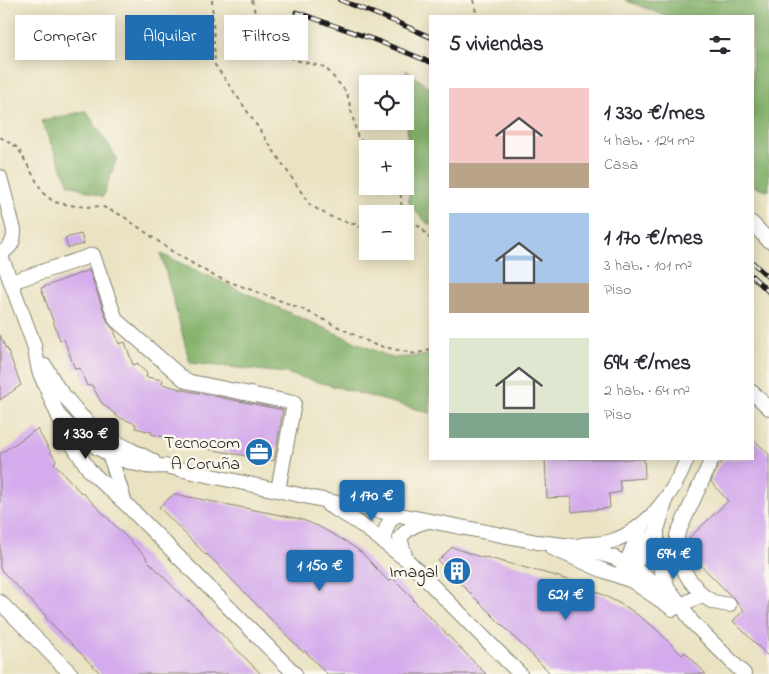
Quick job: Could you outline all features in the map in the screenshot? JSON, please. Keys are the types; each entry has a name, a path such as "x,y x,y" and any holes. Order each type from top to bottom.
{"street":[{"path":"0,177 14,230 14,238 11,245 7,250 0,253 34,345 39,371 68,438 90,471 126,504 295,674"},
{"path":"754,225 769,241"},
{"path":"11,282 93,254 116,320 186,381 294,404 278,490"},
{"path":"34,345 57,386 80,415 97,432 165,466"},
{"path":"754,394 769,408"},
{"path":"59,416 71,429 96,448 127,461 146,466"},
{"path":"97,432 108,454 126,504"},
{"path":"99,480 100,463 112,451 127,448"},
{"path":"632,581 628,560 636,539 651,525 687,460"},
{"path":"712,460 677,535 678,554 682,567 689,579 702,594 713,602 729,605"},
{"path":"119,483 125,472 134,467 165,466 318,499 537,542 618,567 630,566 681,605"},
{"path":"318,499 350,517 406,559 520,674"},
{"path":"397,514 400,538 406,559"},
{"path":"386,544 384,538 386,528 397,514"},
{"path":"400,538 406,531 417,524 429,521"},
{"path":"573,552 611,541 651,525"},
{"path":"651,525 661,569 668,588 692,622"},
{"path":"573,552 602,570 632,581 692,622 744,674"},
{"path":"681,605 702,594"},
{"path":"0,602 71,674"}],"path":[{"path":"212,0 215,65 240,99 310,206 329,216 359,226"},
{"path":"252,0 257,22 271,45 296,60 325,68 347,93 358,139 360,140"},
{"path":"474,0 478,15"},
{"path":"0,137 18,148 43,193 54,202 87,207 101,206 123,216 173,252 214,276 300,308 375,345 416,354 429,349"},
{"path":"414,222 429,238"}],"green space":[{"path":"625,0 769,0 769,191 754,186 754,15 663,15"},
{"path":"406,70 413,75 406,75"},
{"path":"414,76 429,87 429,225 414,210 414,205 409,205 409,195 414,195 414,140 408,140 407,130 414,130"},
{"path":"86,111 117,158 103,197 69,184 41,121"},
{"path":"161,254 392,358 429,355 429,413 286,373 190,363"}],"building":[{"path":"81,234 84,244 68,248 65,238"},
{"path":"89,270 108,323 114,330 119,344 125,342 133,365 138,363 147,373 146,377 163,380 162,384 184,390 283,410 274,461 186,445 187,442 151,434 152,432 135,428 136,424 118,417 101,402 92,385 87,386 80,368 75,369 64,339 60,340 41,288"},
{"path":"0,335 21,385 0,400"},
{"path":"37,429 56,461 54,463 81,493 261,674 101,674 0,569 0,454"},
{"path":"754,440 769,454 769,657 733,621 744,610 686,550 686,541 728,501 711,482 718,466 725,460 754,460"},
{"path":"545,460 644,460 645,478 619,480 621,492 609,494 610,508 572,512 571,497 547,498"},
{"path":"174,494 300,519 318,526 345,541 362,553 389,582 393,578 486,674 327,674 159,507"},
{"path":"452,547 483,558 556,576 585,586 613,600 628,608 655,628 682,655 685,652 706,674 551,674 438,561"}],"railway":[{"path":"340,0 429,37"},
{"path":"296,12 429,62"},
{"path":"754,264 769,278"},
{"path":"754,278 769,292"}],"place":[{"name":"Tecnocom A Coruña","path":"259,452"},
{"name":"Imagal","path":"457,571"}]}
